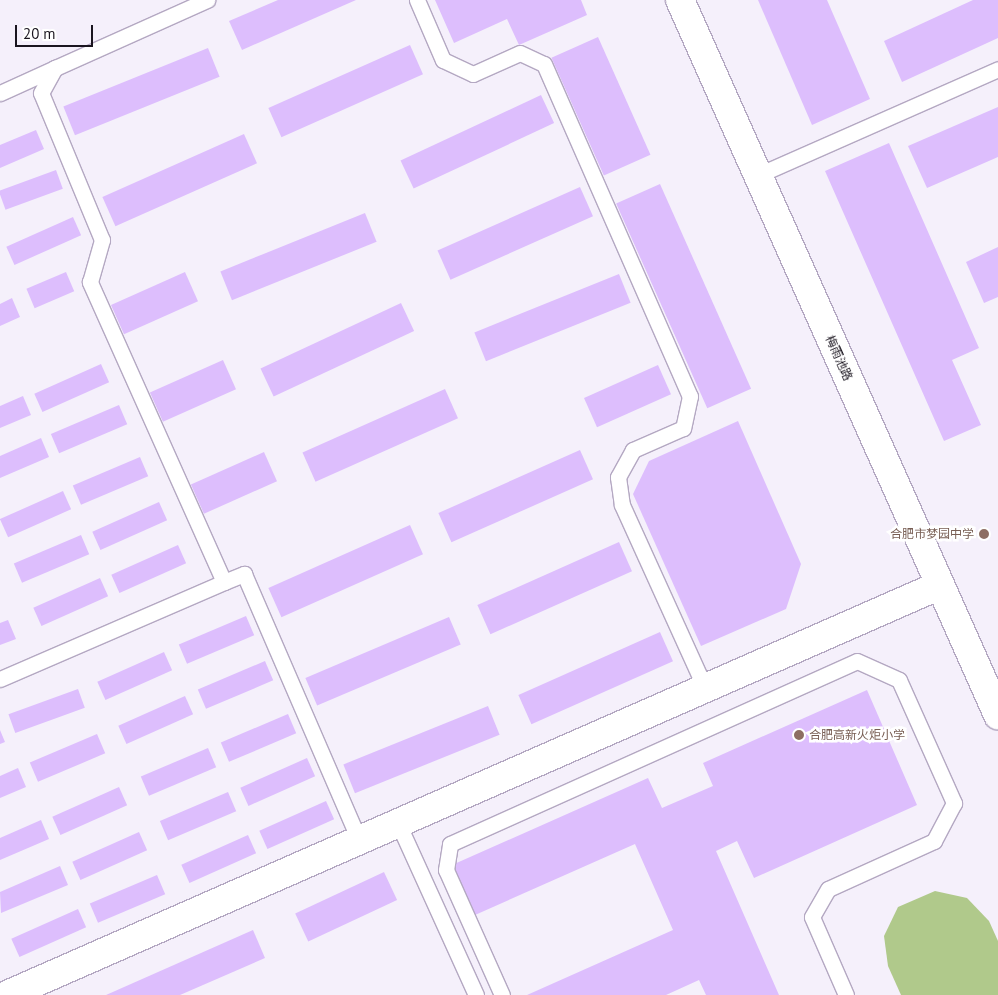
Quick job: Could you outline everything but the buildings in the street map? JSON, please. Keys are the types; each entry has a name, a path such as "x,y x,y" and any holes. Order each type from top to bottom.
{"street":[{"name":"梅雨池路","path":"680,0 998,715"},
{"path":"9,995 940,585"}],"lane":[{"path":"0,93 207,0"},
{"path":"417,0 442,60 473,74 520,53 544,64 690,396 683,428 633,450 618,477 622,506 705,688"},
{"path":"56,68 41,92 102,240 90,282 224,582"},
{"path":"758,175 998,69"},
{"path":"0,680 244,574 359,840"},
{"path":"502,995 446,870 450,844 857,661 899,680 954,803 934,841 828,888 812,917 846,995"},
{"path":"398,823 476,995"}],"green space":[{"path":"935,891 967,898 989,921 998,941 998,995 901,995 888,966 884,936 898,907"}],"place":[{"name":"合肥市梦园中学","path":"984,534"},
{"name":"合肥高新火炬小学","path":"799,735"}]}
